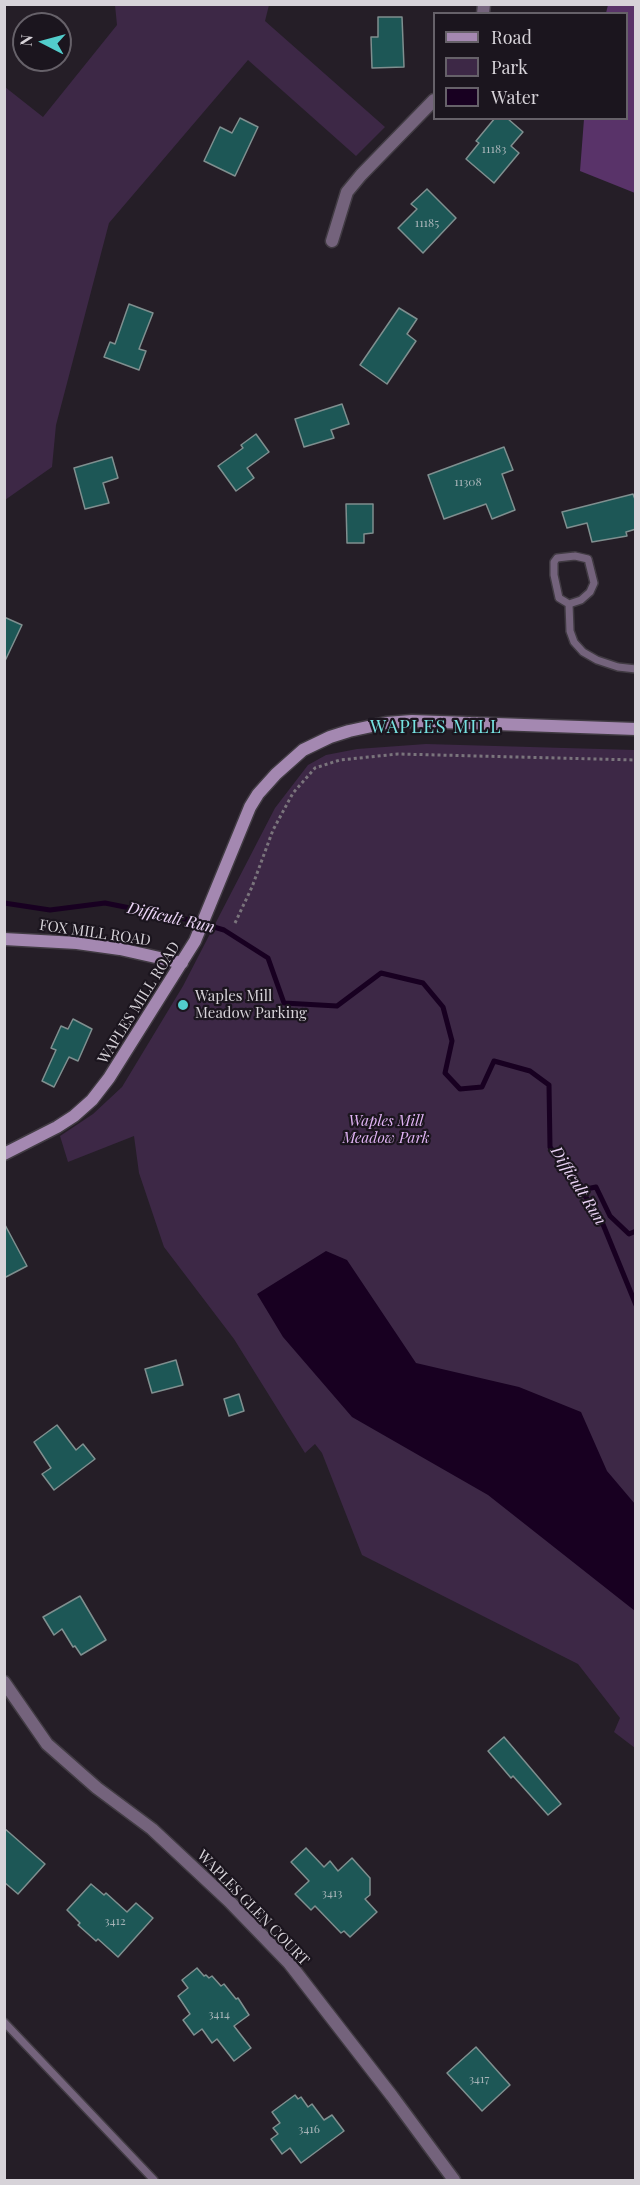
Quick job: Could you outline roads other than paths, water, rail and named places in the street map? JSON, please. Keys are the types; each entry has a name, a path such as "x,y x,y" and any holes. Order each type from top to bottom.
{"main road":[{"name":"WAPLES MILL ROAD","path":"4,1154 74,1116 92,1100 110,1078 195,941 245,817 258,794 284,765 303,750 330,737 367,726 412,721 636,729"},
{"name":"FOX MILL ROAD","path":"4,939 88,944 140,952 182,963"}],"street":[{"path":"332,241 347,192 433,102"},
{"name":"WAPLES GLEN COURT","path":"4,1682 47,1744 98,1788 152,1829 229,1901 289,1963 392,2096 454,2181"}],"lane":[{"path":"575,556 588,559 594,583 590,592 581,600 569,604 559,598 554,562 557,558 563,557 575,556"},
{"path":"569,604 570,631 574,642 584,652 597,660 636,669"},
{"path":"4,2022 154,2181"}],"water":[{"path":"326,1251 347,1260 416,1363 519,1387 581,1412 607,1471 635,1504 635,1611 488,1495 352,1417 283,1337 257,1294"}],"waterway":[{"name":"Difficult Run","path":"4,903 50,910 105,903 190,920 224,930 268,958 284,1003 337,1006 381,973 423,983 443,1007 452,1041 445,1073 460,1089 482,1087 494,1061 530,1071 549,1085 550,1147 600,1217 636,1305"},
{"path":"581,1190 596,1187 610,1216 629,1234 636,1231"}],"place":[{"name":"Waples Mill Meadow Parking","path":"183,1005"}],"district":[{"name":"WAPLES MILL","path":"436,727"}],"park label":[{"name":"Waples Mill Meadow Park","path":"386,1130"}]}
